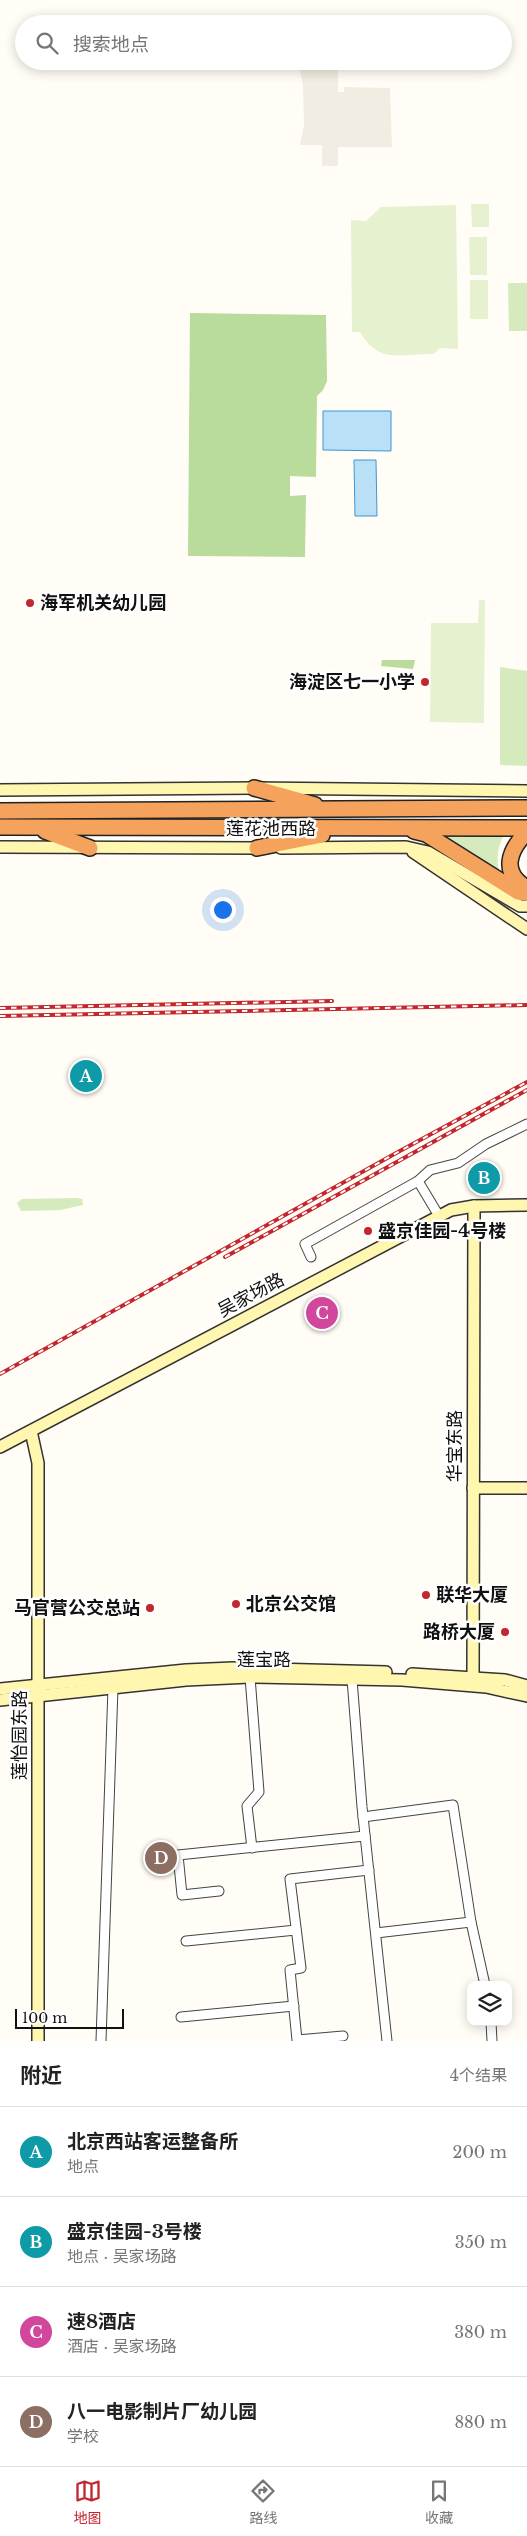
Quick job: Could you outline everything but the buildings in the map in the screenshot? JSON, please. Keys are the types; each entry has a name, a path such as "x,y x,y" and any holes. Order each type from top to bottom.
{"highway":[{"path":"254,788 333,811"},
{"name":"莲花池西路","path":"0,811 333,811 527,808"},
{"name":"莲花池西路","path":"0,827 527,828"},
{"path":"34,827 90,848"},
{"path":"403,827 426,834 518,892 527,894"},
{"path":"257,848 350,828"},
{"path":"527,832 515,844 509,861 510,869 517,880 527,888"}],"street":[{"path":"0,790 254,788 527,790"},
{"name":"莲花池西路","path":"0,847 406,847 428,852 520,906 527,906"},
{"path":"406,847 527,929"},
{"path":"311,1257 305,1244 418,1181 430,1170 458,1163 486,1144 527,1124"},
{"path":"418,1181 440,1216"},
{"name":"吴家场路","path":"0,1447 451,1210 474,1206 527,1205"},
{"name":"华宝东路","path":"474,1206 472,1488 474,1682"},
{"name":"莲怡园东路","path":"31,1431 38,1463 38,2041"},
{"path":"472,1488 527,1488"},
{"name":"莲宝路","path":"0,1700 38,1690 186,1670 233,1668 361,1671 474,1682 527,1696"},
{"path":"250,1677 259,1792 247,1806 252,1848"},
{"name":"莲宝路","path":"0,1689 38,1690 113,1687 186,1680 250,1677 474,1682 505,1680 527,1686"},
{"path":"352,1678 363,1817 387,2041"},
{"path":"102,2041 113,1687"},
{"path":"363,1817 453,1805 471,1922 484,1981"},
{"path":"219,1891 182,1895 178,1855 365,1836"},
{"path":"344,2036 297,2040 290,1970 302,1968 290,1878 369,1870"},
{"path":"376,1933 471,1922"},
{"path":"186,1941 296,1930"},
{"path":"181,2017 294,2006"},
{"path":"489,2041 491,2026"}],"green space":[{"path":"471,204 489,204 489,227 472,227"},
{"path":"456,205 458,349 440,348 431,354 390,355 374,349 360,332 352,332 351,220 366,221 381,207"},
{"path":"469,237 487,237 487,275 470,275"},
{"path":"470,280 488,280 488,319 470,319"},
{"path":"508,283 527,283 527,331 509,331"},
{"path":"190,313 326,315 327,381 323,390 317,396 316,477 290,476 290,496 306,495 305,557 188,556"},
{"path":"479,600 485,600 484,723 430,722 431,623 478,623"},
{"path":"382,660 415,660 413,669 381,666"},
{"path":"500,667 527,671 527,766 500,765"},
{"path":"505,833 498,856 501,879 440,834"},
{"path":"22,1199 82,1199 83,1205 60,1210 21,1211 17,1203"}],"shaded area":[{"path":"300,70 338,70 338,92 344,92 344,87 390,88 392,147 338,147 338,166 322,166 322,145 300,145 304,125 303,86"}],"water":[{"path":"323,411 391,411 391,451 323,450"},
{"path":"354,460 376,460 377,516 355,516"}],"railway":[{"path":"0,1008 332,1001"},
{"path":"0,1016 527,1005"},
{"path":"0,1374 527,1082"},
{"path":"225,1257 527,1090"}],"place":[{"name":"海军机关幼儿园","path":"30,603"},
{"name":"海淀区七一小学","path":"425,682"},
{"name":"北京西站客运整备所","path":"86,1076"},
{"name":"盛京佳园-3号楼","path":"484,1178"},
{"name":"盛京佳园-4号楼","path":"368,1231"},
{"name":"速8酒店","path":"322,1313"},
{"name":"联华大厦","path":"426,1595"},
{"name":"北京公交馆","path":"236,1604"},
{"name":"马官营公交总站","path":"150,1608"},
{"name":"路桥大厦","path":"505,1632"},
{"name":"八一电影制片厂幼儿园","path":"161,1858"}]}
